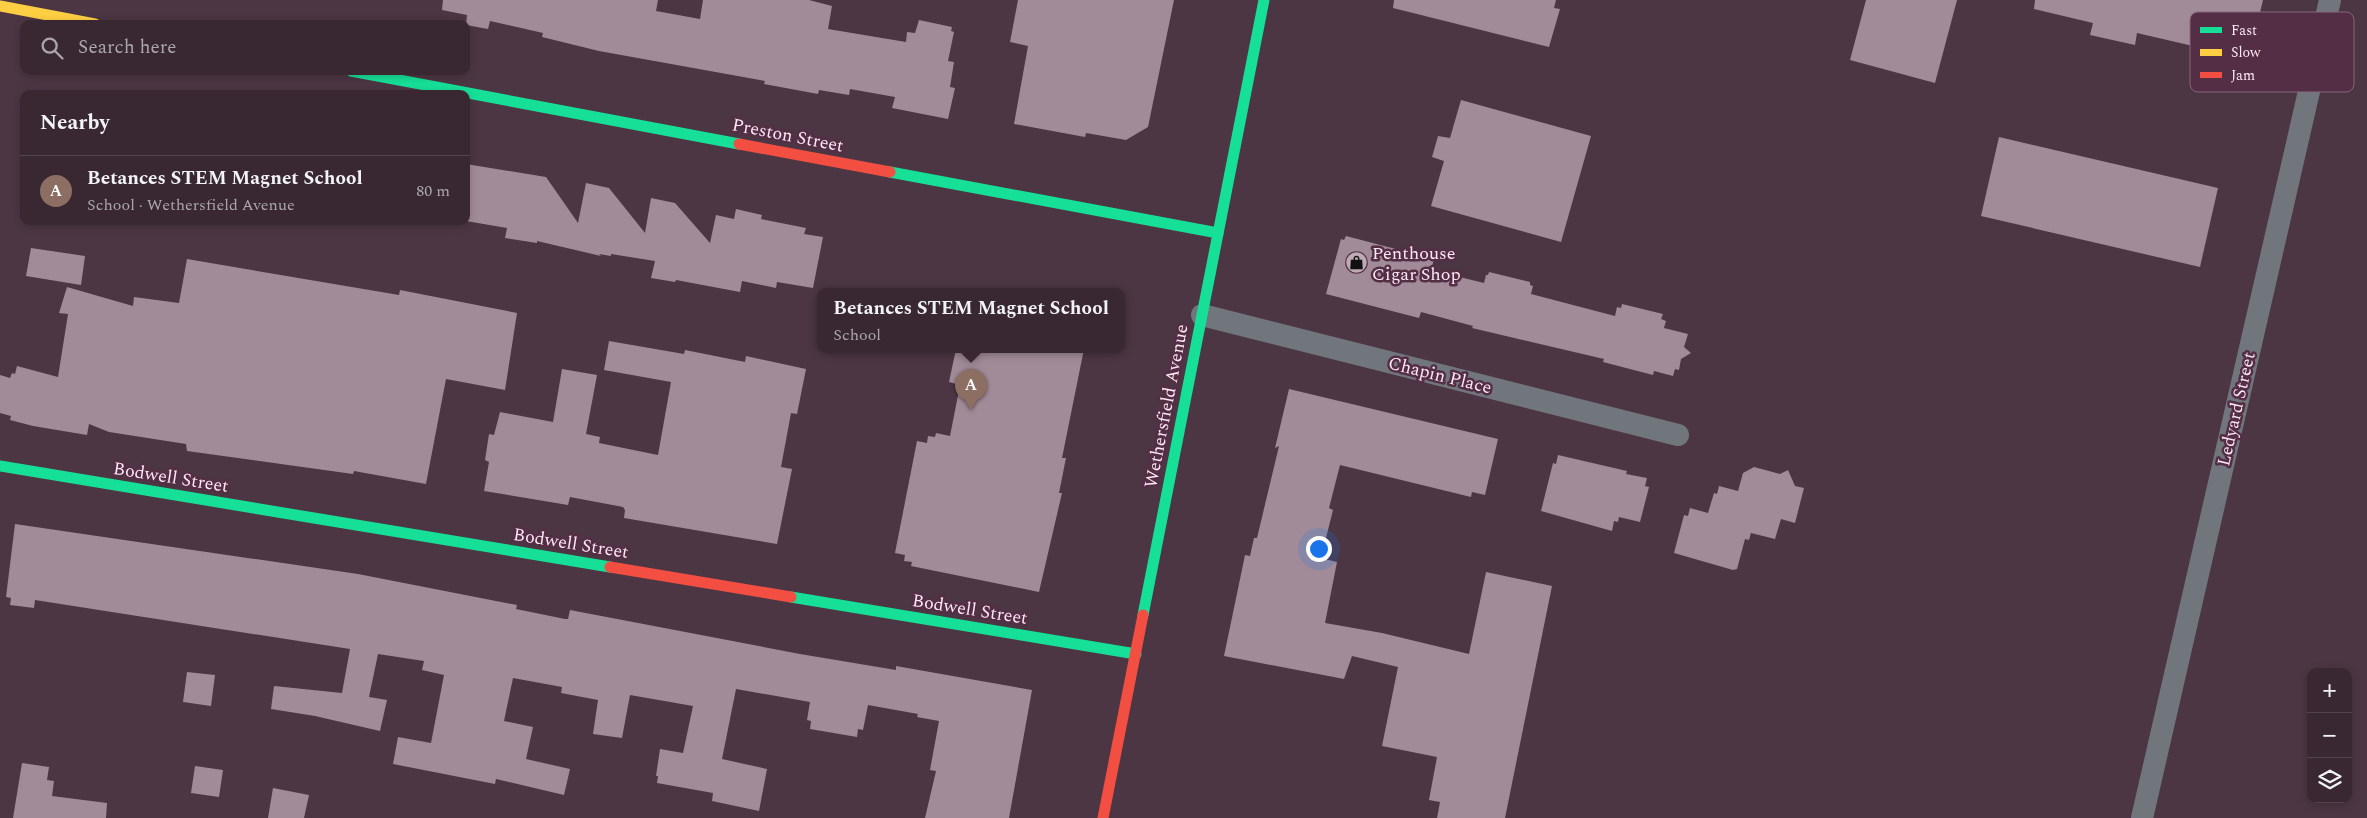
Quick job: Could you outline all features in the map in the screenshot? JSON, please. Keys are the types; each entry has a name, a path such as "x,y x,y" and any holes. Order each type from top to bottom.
{"street":[{"name":"Wethersfield Avenue","path":"1103,818 1264,0"},
{"path":"0,6 75,20"},
{"name":"Preston Street","path":"372,75 453,90"},
{"name":"Ledyard Street","path":"2142,818 2309,92"},
{"name":"Preston Street","path":"470,93 1218,233"},
{"name":"Chapin Place","path":"1202,315 1678,434"},
{"name":"Bodwell Street","path":"0,466 1136,654"}],"building":[{"path":"443,0 658,0 656,11 700,19 703,0 809,0 832,6 828,29 906,42 907,32 915,33 919,20 952,27 951,31 954,32 948,61 954,62 950,87 955,88 948,119 892,108 895,97 850,89 849,95 819,90 818,94 764,84 765,81 599,51 542,37 543,33 490,21 488,29 470,26 470,20 466,20 467,15 442,10"},
{"path":"1018,0 1174,0 1148,127 1126,140 1086,133 1085,137 1014,124 1028,46 1010,42"},
{"path":"1394,0 1556,0 1554,8 1560,9 1549,47 1393,8"},
{"path":"1866,0 1957,0 1935,83 1850,60"},
{"path":"2035,0 2263,0 2260,12 2190,12 2190,45 2137,33 2135,45 2090,35 2093,23 2034,9"},
{"path":"1461,100 1591,136 1561,242 1431,206 1444,161 1432,157 1438,136 1450,138"},
{"path":"1999,137 2218,188 2200,267 1981,216"},
{"path":"470,165 546,177 578,223 586,183 609,188 645,233 651,198 675,203 710,243 716,215 734,219 736,209 762,215 761,219 806,228 804,234 823,237 813,288 777,282 776,288 742,281 740,292 676,280 675,282 651,278 655,261 611,254 611,256 599,254 601,256 537,241 537,243 505,238 507,228 470,222"},
{"path":"1346,236 1434,259 1431,270 1484,283 1489,272 1530,282 1530,285 1533,286 1531,294 1615,316 1617,307 1621,308 1622,304 1663,314 1661,319 1666,321 1664,328 1688,334 1684,347 1691,353 1681,359 1679,370 1675,369 1673,376 1654,371 1653,375 1603,362 1604,359 1472,328 1473,326 1421,312 1419,318 1326,294 1341,239 1344,240"},
{"path":"31,248 85,256 81,285 26,276"},
{"path":"187,259 399,295 400,290 517,313 505,390 446,379 426,484 354,471 353,474 187,451 186,444 109,432 89,424 87,435 33,426 10,420 11,416 0,413 0,375 10,378 12,373 15,374 17,366 58,377 68,314 59,313 67,287 133,306 134,297 179,303"},
{"path":"609,341 684,354 685,350 745,362 746,356 806,369 797,414 791,413 781,467 792,469 777,544 624,518 625,510 623,507 570,497 568,505 484,491 489,462 485,460 489,434 494,435 500,412 553,422 562,369 597,375 586,434 600,437 599,443 658,455 671,382 604,370"},
{"path":"955,353 1083,353 1062,458 1066,458 1059,493 1062,493 1039,592 911,566 912,562 904,561 905,555 895,553 917,441 927,443 928,436 935,437 936,433 950,436 960,385 949,382"},
{"path":"1289,389 1498,439 1485,495 1472,492 1471,497 1340,465 1329,508 1333,510 1321,558 1337,562 1325,623 1382,633 1469,654 1486,572 1552,586 1505,818 1437,818 1440,802 1429,800 1437,757 1382,746 1398,667 1352,656 1344,679 1224,656 1245,555 1250,556 1254,538 1257,538 1279,446 1275,448"},
{"path":"1558,455 1627,471 1626,474 1647,478 1645,486 1649,487 1640,522 1619,517 1618,522 1614,521 1612,531 1541,511 1553,463 1556,464"},
{"path":"1754,467 1780,474 1788,470 1795,486 1804,488 1795,523 1781,519 1775,539 1751,533 1749,540 1745,539 1737,569 1733,570 1674,553 1684,515 1688,516 1690,508 1708,513 1714,493 1717,494 1719,486 1738,491 1743,473"},
{"path":"15,524 358,574 517,605 516,609 565,619 568,619 570,610 800,654 896,670 896,666 1032,690 1009,818 925,818 936,771 930,770 939,721 917,717 918,714 868,705 863,730 858,729 857,737 810,729 811,721 807,720 810,702 736,689 722,759 767,769 759,811 712,801 713,793 657,783 658,776 656,776 660,749 683,753 693,706 630,695 622,738 593,734 598,700 561,693 562,687 513,678 504,721 533,727 526,759 570,769 564,795 496,779 495,784 393,764 398,737 431,743 444,675 422,670 424,661 378,654 369,697 387,700 380,731 315,716 271,709 274,686 342,693 350,649 35,600 34,608 10,605 11,598 6,597"},
{"path":"187,672 215,675 211,706 183,702"},
{"path":"22,763 49,767 47,780 54,781 52,796 107,803 106,818 13,818"},
{"path":"195,766 223,770 219,797 191,793"},
{"path":"273,788 309,795 304,818 268,818"}],"traffic: fast":[{"path":"1143,615 1264,0"},
{"path":"372,75 452,90"},
{"path":"470,93 739,144"},
{"path":"890,172 1218,233"},
{"path":"0,466 610,567"},
{"path":"791,597 1136,654"}],"traffic: slow":[{"path":"0,6 74,20"}],"traffic: jam":[{"path":"739,144 890,172"},
{"path":"610,567 791,597"},
{"path":"1103,818 1143,615"}],"place":[{"name":"Penthouse Cigar Shop","path":"1356,263"},
{"name":"Betances STEM Magnet School","path":"971,410"}]}
